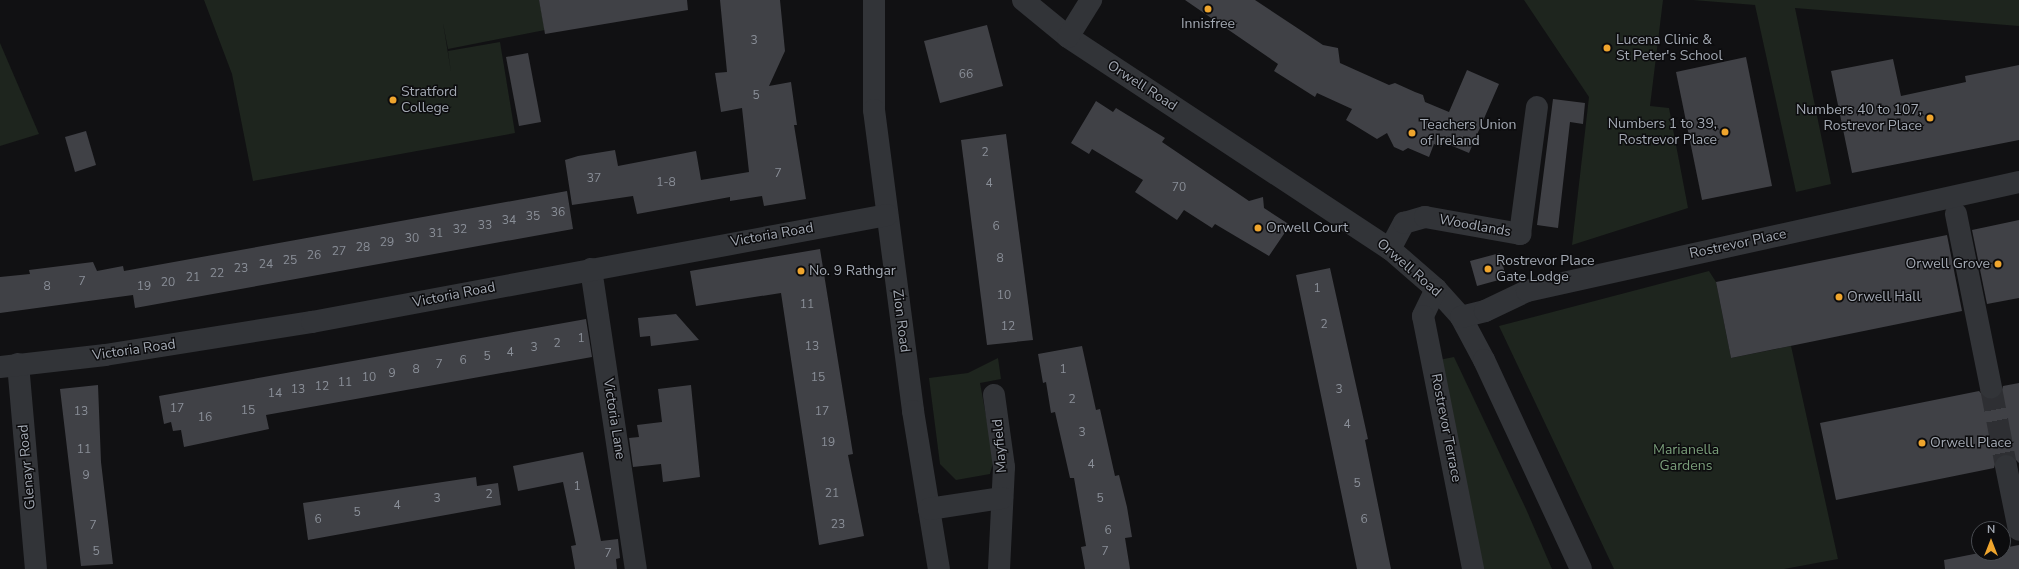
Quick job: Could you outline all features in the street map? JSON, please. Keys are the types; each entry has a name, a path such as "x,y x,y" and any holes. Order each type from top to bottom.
{"street":[{"name":"Zion Road","path":"874,0 874,110 887,215 939,569"},
{"name":"Orwell Road","path":"1023,0 1068,38 1390,249 1436,289 1461,318 1581,569"},
{"path":"1068,38 1091,0"},
{"name":"Woodlands","path":"1390,249 1404,224 1425,217 1520,234 1537,107"},
{"name":"Rostrevor Place","path":"1461,318 1486,311 1527,291 2019,182"},
{"path":"1956,214 1991,388"},
{"name":"Victoria Road","path":"9,365 105,355 304,324 591,269 887,215"},
{"name":"Victoria Lane","path":"591,269 636,569"},
{"name":"Rostrevor Terrace","path":"1436,289 1423,316 1473,569"},
{"name":"Glenayr Road","path":"9,365 36,569"},
{"name":"Mayfield","path":"994,395 1004,467 999,569"},
{"path":"2006,466 2019,530"},
{"path":"929,509 1002,498"}],"green space":[{"name":"Stratford College","path":"204,0 539,0 545,30 448,49 443,23 451,72 448,51 500,42 515,133 253,181 232,74"},
{"path":"1524,0 1663,0 1650,106 1669,108 1688,208 1572,245 1589,97"},
{"path":"1693,0 2019,0 2019,26 1795,8 1831,184 1796,192 1755,5"},
{"path":"0,43 39,134 0,146"},
{"name":"Marianella Gardens","path":"1709,271 1716,282 1731,358 1791,346 1838,559 1784,569 1614,569 1499,326"},
{"path":"1454,357 1526,509 1552,569 1481,569 1439,360"},
{"path":"998,358 1001,379 980,383 994,459 990,474 956,480 940,464 929,378 968,373"}],"building":[{"path":"539,0 687,0 688,10 545,34"},
{"path":"720,0 780,0 785,51 769,86 791,82 797,125 794,125 806,199 764,206 762,196 730,201 730,197 637,214 633,196 572,205 565,160 578,156 615,150 618,166 696,151 701,180 749,172 742,108 721,112 715,73 727,72"},
{"path":"1185,0 1255,0 1323,45 1338,48 1340,63 1389,85 1395,83 1423,95 1425,102 1449,112 1467,70 1499,84 1469,153 1443,142 1441,147 1434,144 1429,157 1408,148 1403,151 1394,147 1387,133 1377,139 1346,120 1352,109 1317,93 1315,97 1274,71 1278,64"},
{"path":"987,25 1003,86 940,103 924,41"},
{"path":"528,53 541,122 519,126 506,57"},
{"name":"Numbers 1 to 39, Rostrevor Place","path":"1746,57 1772,186 1702,200 1676,72"},
{"name":"Numbers 40 to 107, Rostrevor Place","path":"1893,59 1901,96 1966,82 1965,76 2019,65 2019,140 1852,173 1831,71"},
{"path":"1553,99 1585,103 1583,124 1570,122 1558,228 1537,225"},
{"path":"1096,101 1113,112 1116,108 1165,138 1162,142 1249,201 1263,197 1264,208 1290,225 1269,256 1215,224 1212,228 1184,210 1177,220 1135,192 1143,180 1092,149 1089,154 1071,143"},
{"path":"86,131 96,165 75,172 65,137"},
{"path":"1006,134 1033,340 987,345 961,140"},
{"path":"567,191 573,229 135,308 133,295 0,313 0,277 30,274 29,270 93,262 97,271 123,266 124,271"},
{"name":"Orwell Grove","path":"2019,220 2019,298 1987,304 1972,230"},
{"name":"Orwell Hall","path":"1947,235 1962,311 1731,358 1716,282"},
{"path":"820,249 853,454 848,455 864,536 819,545 781,293 696,306 690,271"},
{"name":"Rostrevor Place Gate Lodge","path":"1500,253 1506,278 1477,286 1470,261"},
{"path":"1330,268 1368,439 1365,440 1391,569 1357,569 1296,275"},
{"path":"676,314 699,340 651,346 650,336 640,337 638,318"},
{"path":"586,319 592,357 266,415 269,429 184,447 181,430 173,431 171,422 164,424 159,396"},
{"path":"1082,346 1096,410 1100,409 1115,476 1119,475 1127,507 1132,537 1125,538 1130,569 1085,569 1081,547 1086,546 1074,478 1070,478 1055,412 1051,413 1046,382 1043,383 1038,354"},
{"name":"Orwell Place","path":"2019,383 2019,463 2010,454 2004,454 1997,457 1994,468 1836,500 1820,423 1979,391 1987,400 1994,400 2000,397 2003,386"},
{"path":"98,385 101,462 113,564 81,566 60,389"},
{"path":"691,385 700,477 663,482 661,464 633,467 629,438 639,437 637,425 662,422 658,389"},
{"path":"583,452 601,541 618,539 620,558 616,559 617,569 575,569 571,546 576,545 563,482 518,491 513,466"},
{"path":"476,477 477,486 498,483 501,505 308,540 303,503"},
{"path":"2019,545 2019,569 1945,569 1944,560 1971,555 1971,561 2011,561 2011,546"}],"tunnel":[{"path":"1991,388 2006,466"}],"place":[{"name":"Innisfree","path":"1208,9"},
{"name":"Lucena Clinic & St Peter's School","path":"1607,48"},
{"name":"Stratford College","path":"393,100"},
{"name":"Numbers 40 to 107, Rostrevor Place","path":"1930,118"},
{"name":"Numbers 1 to 39, Rostrevor Place","path":"1725,132"},
{"name":"Teachers Union of Ireland","path":"1412,133"},
{"name":"Orwell Court","path":"1258,228"},
{"name":"Orwell Grove","path":"1998,264"},
{"name":"Rostrevor Place Gate Lodge","path":"1488,269"},
{"name":"No. 9 Rathgar","path":"801,271"},
{"name":"Orwell Hall","path":"1839,297"},
{"name":"Orwell Place","path":"1922,443"}]}
